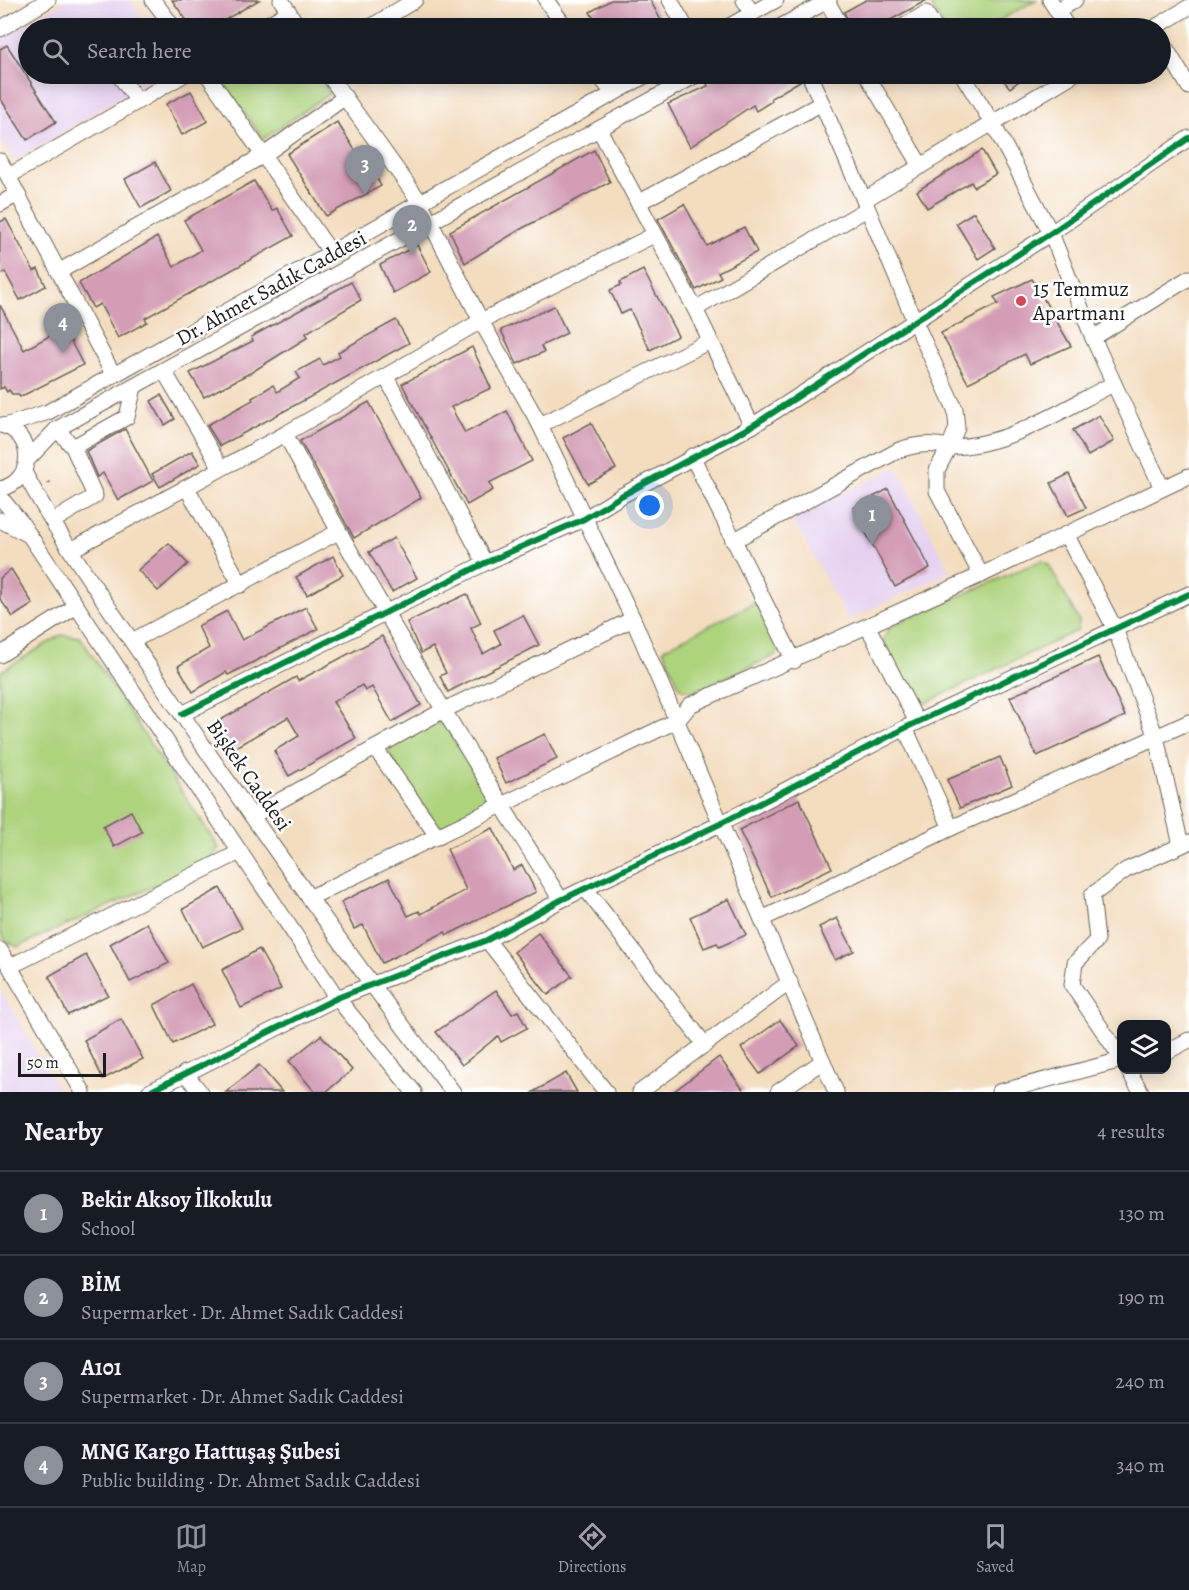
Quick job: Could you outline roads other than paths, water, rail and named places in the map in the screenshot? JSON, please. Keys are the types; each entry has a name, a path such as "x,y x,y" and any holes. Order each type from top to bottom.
{"street":[{"path":"18,18 48,0"},
{"path":"153,0 166,18"},
{"path":"546,0 559,18"},
{"path":"670,0 680,18"},
{"path":"744,0 752,14"},
{"path":"745,18 776,0"},
{"path":"1054,6 1075,0"},
{"path":"799,18 827,1 836,18"},
{"path":"384,18 408,2"},
{"path":"272,18 285,6"},
{"path":"1171,18 1189,7"},
{"path":"918,18 926,13 929,18"},
{"path":"0,29 18,18"},
{"path":"1171,56 1189,87"},
{"path":"125,84 138,101"},
{"path":"9,176 168,84"},
{"path":"214,84 331,253"},
{"path":"335,84 420,202 481,321 540,425 633,619 678,720 836,1092"},
{"path":"606,84 613,93"},
{"name":"Dr. Ahmet Sadık Caddesi","path":"2,425 48,412 630,84"},
{"name":"Dr. Ahmet Sadık Caddesi","path":"0,489 13,484 57,429 680,84"},
{"path":"813,84 955,409 957,428 937,470 937,491 981,575"},
{"path":"872,84 921,166"},
{"path":"968,84 993,124 1051,233 1113,384 1162,488"},
{"path":"695,309 865,205 921,166 1058,84"},
{"path":"60,271 264,155 345,97"},
{"path":"638,203 822,103"},
{"path":"599,129 695,309 752,426"},
{"path":"182,714 485,563 584,519 692,456 752,426 1051,233 1189,138"},
{"path":"0,161 113,374"},
{"path":"0,204 16,195"},
{"path":"71,550 285,434 481,321 654,235"},
{"path":"1093,338 1188,281"},
{"path":"540,425 710,341"},
{"path":"164,371 221,468"},
{"path":"386,377 485,563"},
{"path":"733,541 899,450 922,444 949,447 976,445 1018,432 1113,384"},
{"path":"72,447 127,417 134,387"},
{"name":"Bişkek Caddesi","path":"2,425 23,440 26,465 53,521 132,641 371,986 453,1092"},
{"path":"53,521 94,496 72,447 57,429"},
{"path":"285,434 338,532 561,900"},
{"path":"692,456 794,661"},
{"path":"309,898 678,720 690,705 794,661 1189,476"},
{"path":"187,488 241,585"},
{"path":"0,497 29,535 337,998 414,1092"},
{"path":"0,520 29,535"},
{"path":"132,641 338,532"},
{"path":"1066,534 1115,629 1156,737 1185,844 1126,870 1092,895 1098,940 1075,963 1072,985 1117,1051"},
{"path":"149,1092 337,998 487,940 561,900 722,823 911,725 1189,594"},
{"path":"0,655 75,607"},
{"path":"252,816 444,710 633,619"},
{"path":"868,627 911,725 951,828"},
{"path":"762,919 951,828 1189,722"},
{"path":"375,748 438,837"},
{"path":"10,966 240,852"},
{"path":"585,888 705,1045"},
{"path":"487,940 606,1092"},
{"path":"0,950 83,1092"},
{"path":"640,1092 789,982"},
{"path":"1171,1050 1189,1040"},
{"path":"778,1092 824,1061"},
{"path":"1004,1091 1117,1068"},
{"path":"185,1073 200,1092"},
{"path":"1131,1074 1141,1092"}],"place":[{"name":"A101","path":"365,195"},
{"name":"BİM","path":"412,255"},
{"name":"15 Temmuz Apartmanı","path":"1021,301"},
{"name":"MNG Kargo Hattuşaş Şubesi","path":"63,353"},
{"name":"Bekir Aksoy İlkokulu","path":"872,545"}]}
